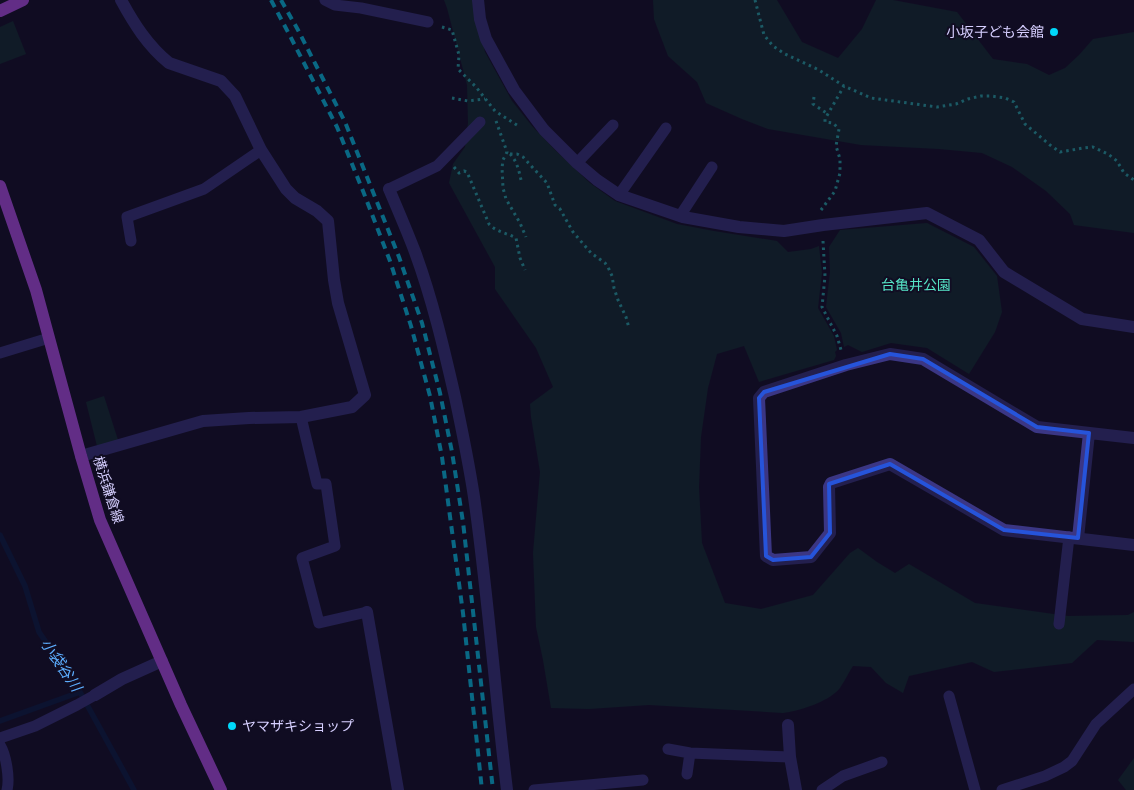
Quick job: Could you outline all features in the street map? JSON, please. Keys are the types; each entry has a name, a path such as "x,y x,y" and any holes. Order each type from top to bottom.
{"main road":[{"path":"0,11 23,0"},
{"name":"横浜鎌倉線","path":"0,186 36,290 100,520 221,790"}],"street":[{"path":"81,456 202,421 301,417 352,407 365,395 338,303 328,221 286,189 261,150 235,96 221,81 170,62 162,57 140,32 121,0"},
{"path":"478,0 480,19 486,39 514,90 544,130 597,180 619,195 680,216 739,227 784,231 928,213 979,240 1004,272 1082,319 1134,326"},
{"path":"389,189 415,253 434,313 464,439 481,551 507,790"},
{"path":"1134,438 1037,427 923,359 890,354 846,365 764,392 759,398 766,556 773,560 811,557 830,533 829,486 831,483 890,464 1004,530 1134,545"},
{"path":"1073,537 1089,433"},
{"path":"367,612 398,790"},
{"path":"95,695 122,679 162,661"},
{"path":"788,725 790,757 796,790"}],"lane":[{"path":"325,0 335,5 360,8 428,22"},
{"path":"389,189 437,166 480,122"},
{"path":"578,163 613,125"},
{"path":"619,195 666,128"},
{"path":"131,241 127,217 204,189 261,150"},
{"path":"680,216 712,168"},
{"path":"0,353 50,338"},
{"path":"301,417 317,484 326,484 335,546 302,558 319,623 367,612"},
{"path":"1059,624 1073,537"},
{"path":"1002,790 1045,776 1072,761 1096,724 1134,689"},
{"path":"0,738 35,726 95,695"},
{"path":"949,696 975,790"},
{"path":"0,745 3,749 7,768 9,784 7,790"},
{"path":"668,749 690,753 790,757"},
{"path":"687,774 690,753"},
{"path":"822,790 843,776 882,762"},
{"path":"534,790 643,780"}],"path":[{"path":"756,0 764,35 773,46 785,54 819,70 844,86 871,98 937,107 956,104 981,96 1005,98 1014,102 1025,124 1060,152 1093,147 1117,160 1124,173 1134,180"},
{"path":"428,22 452,30 459,55 458,69 476,87 495,111 523,130"},
{"path":"844,86 825,119 825,122 833,124 840,129 836,146 840,159 840,173 835,191 818,214 825,276 822,307 837,336 846,365"},
{"path":"814,97 813,104 828,114"},
{"path":"452,98 468,101 485,99"},
{"path":"495,111 495,119 508,153 518,165 522,180"},
{"path":"508,153 503,160 502,168 506,199 520,222 526,237"},
{"path":"508,153 523,157 547,183 555,205 560,209 573,232 608,267 629,328"},
{"path":"445,158 459,172 467,172 489,224 494,230 516,238 520,258 525,270"}],"highlighted area":[{"path":"890,354 923,359 1037,427 1089,433 1078,538 1004,530 890,464 829,484 830,533 811,557 773,560 766,556 759,398 764,392"}],"green space":[{"path":"444,0 473,0 485,52 512,101 555,150 590,183 615,201 677,224 777,241 788,252 819,246 822,273 818,308 834,336 837,350 834,360 759,382 744,346 717,354 708,388 701,437 699,487 702,543 725,603 761,609 813,595 850,553 858,548 895,573 909,564 975,603 1068,616 1128,615 1134,612 1134,642 1097,640 1072,663 994,672 972,662 909,676 903,693 886,683 871,667 853,666 840,688 830,697 810,706 783,713 649,705 589,709 551,708 536,627 533,553 540,472 530,404 553,387 536,348 495,289 495,267 449,183 453,164 465,147 468,123 467,85"},
{"path":"653,0 777,0 802,42 838,58 862,29 876,0 893,0 957,12 993,59 1027,64 1049,75 1065,68 1093,39 1134,32 1134,233 1074,225 1070,214 1046,191 1012,167 982,153 861,145 768,129 706,103 697,82 668,56 654,19"},
{"path":"13,21 26,54 0,64 0,27"},
{"name":"台亀井公園","path":"927,223 974,247 997,276 1002,312 995,332 969,374 927,348 891,343 862,352 848,345 844,347 841,333 826,307 830,272 829,247 840,230"},
{"path":"104,396 118,440 97,446 86,402"},
{"path":"1134,758 1134,790 1126,790 1118,780"}],"waterway":[{"name":"小袋谷川","path":"0,535 25,586 39,632 80,692 134,790"},
{"path":"0,721 80,692"}],"railway":[{"path":"271,0 337,127 363,191 390,261 411,326 430,396 442,457 463,613 482,790"},
{"path":"281,0 345,122 399,257 422,323 440,393 463,522 493,790"}],"place":[{"name":"小坂子ども会館","path":"1054,32"},
{"name":"ヤマザキショップ","path":"232,726"}]}
